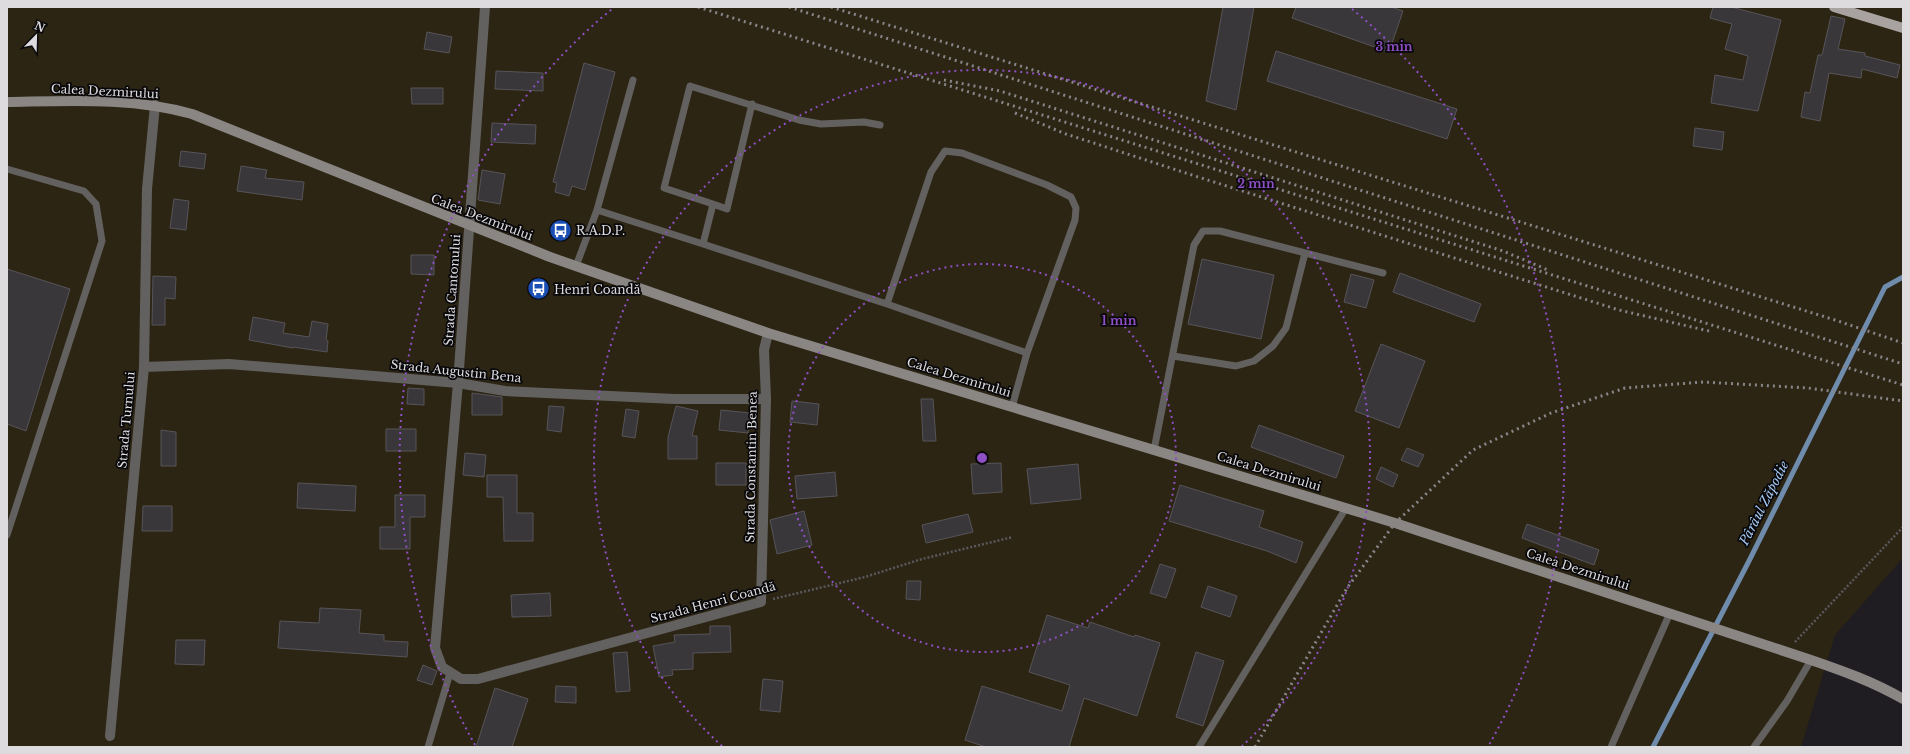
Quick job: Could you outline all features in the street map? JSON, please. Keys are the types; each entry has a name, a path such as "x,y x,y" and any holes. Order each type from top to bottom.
{"main road":[{"path":"1834,7 1903,28"},
{"name":"Calea Dezmirului","path":"7,102 90,101 155,105 192,114 469,226 576,266 768,333 1346,508 1786,651 1849,673 1903,698"}],"street":[{"name":"Strada Cantonului","path":"450,673 442,667 435,648 458,383 485,7"},
{"name":"Strada Turnului","path":"110,736 144,367 148,189 155,105"},
{"name":"Strada Constantin Benea","path":"761,602 766,399 764,350 768,333"},
{"name":"Strada Augustin Bena","path":"144,367 229,364 458,383 506,391 675,399 766,399"},
{"name":"Strada Henri Coandă","path":"450,673 461,679 478,679 761,602"}],"lane":[{"path":"576,266 597,210 633,80"},
{"path":"752,104 727,209 664,188 690,86 752,104 799,120 821,124 864,122 880,125"},
{"path":"887,304 931,172 945,151 962,153 1053,188 1071,197 1076,208 1075,220 1027,353 1012,407"},
{"path":"7,168 84,191 96,204 102,241 7,535"},
{"path":"703,244 713,204"},
{"path":"597,210 887,304 1027,353"},
{"path":"1154,450 1194,245 1203,231 1220,231 1383,273"},
{"path":"1173,356 1236,366 1254,361 1273,346 1286,328 1306,253"},
{"path":"1199,747 1346,508"},
{"path":"1611,747 1673,614"},
{"path":"1754,747 1787,701 1811,660"},
{"path":"428,747 450,673"}],"path":[{"path":"1786,651 1903,527"},
{"name":"Strada Henri Coandă","path":"761,602 865,577 922,559 1013,537"}],"shaded area":[{"path":"7,7 1903,7 1903,558 1835,635 1801,747 7,747"}],"building":[{"path":"1223,7 1254,7 1236,110 1206,101"},
{"path":"1296,7 1391,7 1403,11 1389,52 1292,18"},
{"path":"1713,7 1731,7 1781,20 1758,111 1711,103 1715,75 1743,80 1748,56 1725,49 1732,24 1710,18"},
{"path":"1831,16 1845,19 1838,49 1865,53 1865,56 1900,65 1897,78 1862,69 1861,78 1829,73 1820,121 1801,117 1805,92 1810,93 1818,55 1822,55"},
{"path":"427,32 452,37 449,53 424,49"},
{"path":"1276,51 1457,109 1447,139 1267,81"},
{"path":"584,63 615,72 585,190 572,186 569,196 555,192 557,183 553,182"},
{"path":"496,71 543,73 543,91 495,89"},
{"path":"411,88 443,88 443,104 412,104"},
{"path":"492,123 536,125 535,144 491,142"},
{"path":"1695,128 1724,132 1722,150 1693,146"},
{"path":"181,151 206,154 204,169 179,166"},
{"path":"241,166 267,170 265,178 304,182 302,200 237,191"},
{"path":"482,170 505,174 500,204 478,200"},
{"path":"174,199 189,201 186,230 170,228"},
{"path":"411,255 434,255 434,275 411,274"},
{"path":"1202,259 1274,275 1261,339 1188,324"},
{"path":"7,269 70,289 26,431 7,424"},
{"path":"1400,273 1481,304 1474,322 1393,292"},
{"path":"1351,274 1374,280 1366,308 1344,302"},
{"path":"153,276 176,277 175,299 165,298 165,325 152,325"},
{"path":"253,317 285,323 283,333 309,337 312,321 328,324 326,340 328,341 327,352 293,348 249,340"},
{"path":"1381,344 1425,361 1399,428 1355,411"},
{"path":"408,388 424,389 424,405 407,404"},
{"path":"472,393 502,397 502,415 472,415"},
{"path":"921,399 933,399 936,441 923,441"},
{"path":"792,401 819,404 817,425 790,422"},
{"path":"549,406 564,407 561,432 547,430"},
{"path":"676,406 698,411 692,436 697,436 697,459 668,459 668,437"},
{"path":"626,409 639,411 635,438 622,436"},
{"path":"721,410 750,413 748,433 719,430"},
{"path":"1259,425 1344,456 1336,478 1251,447"},
{"path":"386,429 416,429 416,451 386,451"},
{"path":"161,430 176,432 176,466 161,466"},
{"path":"1407,448 1424,455 1418,467 1401,460"},
{"path":"465,453 486,455 484,477 463,475"},
{"path":"716,463 746,463 746,485 716,485"},
{"path":"1001,463 1002,492 973,494 971,464"},
{"path":"1078,464 1081,499 1031,504 1027,469"},
{"path":"1381,467 1398,475 1393,487 1376,479"},
{"path":"835,472 837,496 797,499 795,476"},
{"path":"487,475 517,475 517,513 533,513 533,541 504,541 503,497 487,497"},
{"path":"298,483 356,486 355,511 297,508"},
{"path":"1180,485 1264,511 1259,527 1303,542 1296,563 1267,551 1169,521"},
{"path":"395,495 425,495 425,517 410,517 410,549 380,549 380,527 395,527"},
{"path":"143,506 172,506 172,531 142,531"},
{"path":"804,511 812,545 777,554 770,520"},
{"path":"968,514 973,532 926,543 922,525"},
{"path":"1527,524 1599,550 1594,565 1522,538"},
{"path":"1160,564 1176,569 1166,598 1150,593"},
{"path":"907,581 921,581 920,600 906,599"},
{"path":"1208,586 1237,596 1230,617 1201,607"},
{"path":"550,593 551,616 512,617 511,595"},
{"path":"320,608 361,610 359,633 384,635 384,641 408,642 407,657 278,648 280,621 319,623"},
{"path":"1047,615 1088,628 1090,622 1134,637 1135,635 1160,643 1137,716 1084,698 1069,747 986,747 965,740 982,686 1062,711 1070,685 1029,672"},
{"path":"710,626 730,626 731,652 693,653 693,669 672,670 673,675 659,677 653,646 675,642 674,635 710,634"},
{"path":"176,640 205,640 204,665 175,664"},
{"path":"627,652 630,691 616,692 613,653"},
{"path":"1196,652 1224,661 1203,726 1176,717"},
{"path":"423,665 437,671 432,685 417,680"},
{"path":"763,679 783,681 780,712 760,710"},
{"path":"556,686 576,687 576,703 555,702"},
{"path":"495,688 528,699 512,747 476,747"}],"waterway":[{"name":"Pârâul Zăpodie","path":"1653,747 1750,559 1885,287 1903,277"}],"railway":[{"path":"698,7 1903,385"},
{"path":"789,7 1903,364"},
{"path":"831,7 1835,320 1903,343"},
{"path":"944,80 1000,91 1503,251 1548,270"},
{"path":"1015,113 1066,134 1619,310 1713,332"},
{"path":"1255,747 1347,588 1395,523 1473,450 1551,413 1625,388 1703,382 1808,388 1903,401"}],"place":[{"name":"R.A.D.P.","path":"561,230"},
{"name":"Henri Coandă","path":"539,289"}]}
